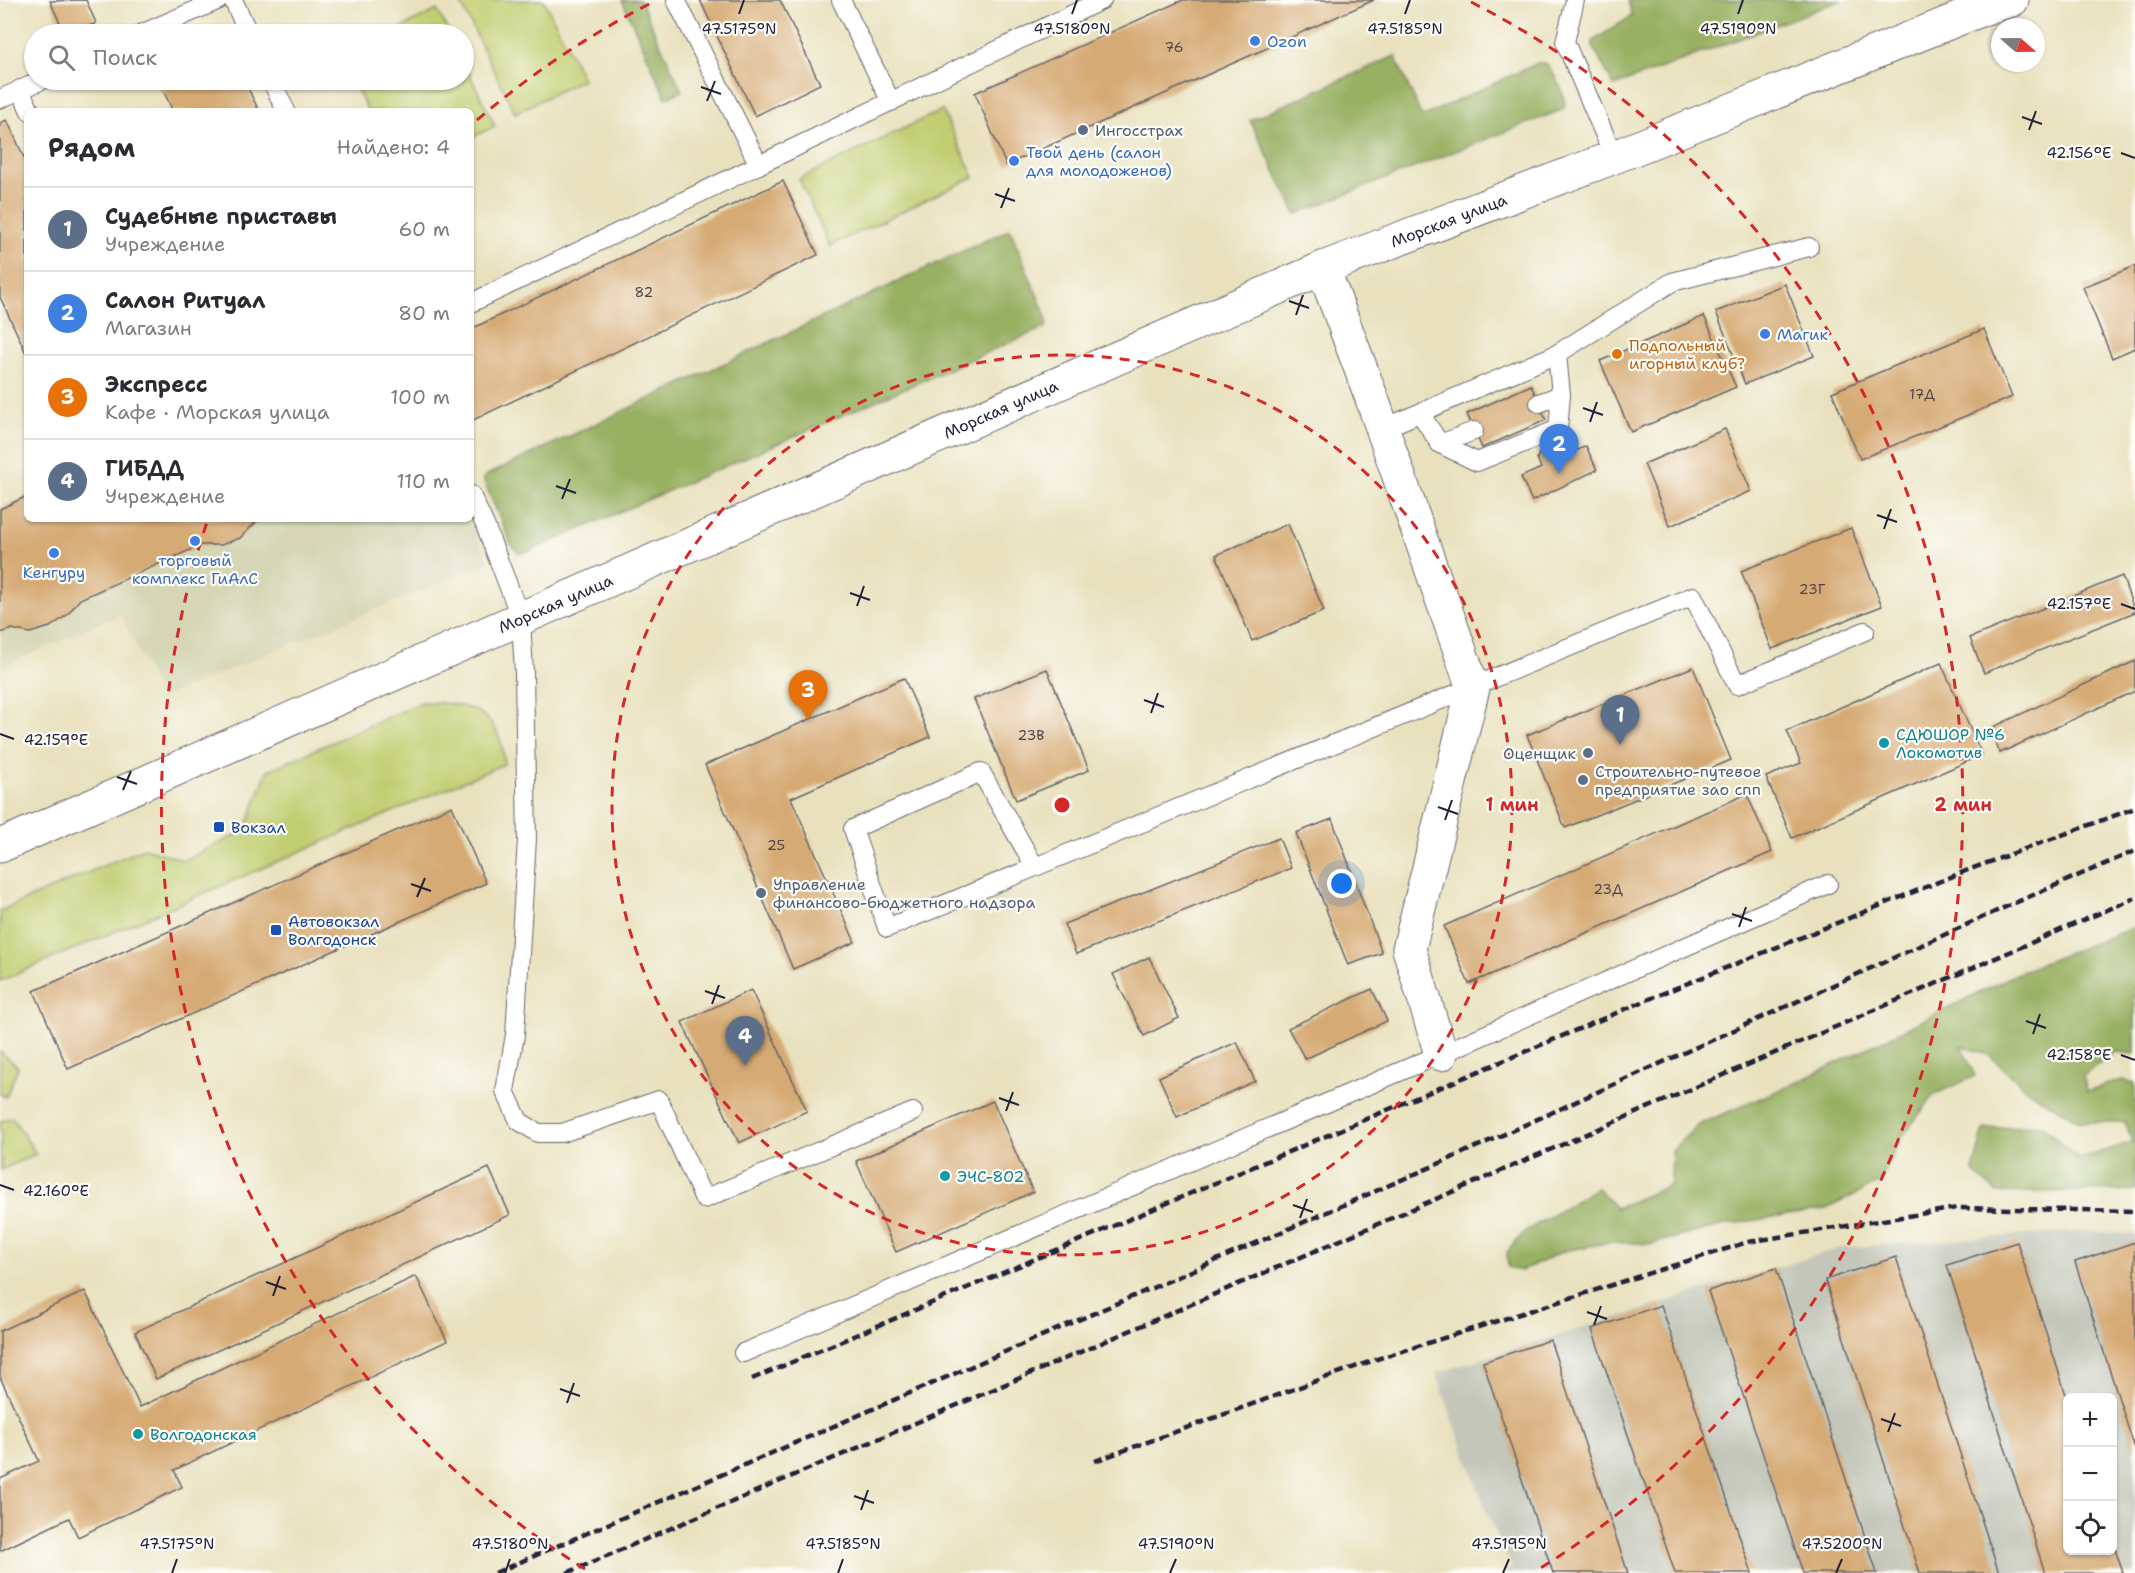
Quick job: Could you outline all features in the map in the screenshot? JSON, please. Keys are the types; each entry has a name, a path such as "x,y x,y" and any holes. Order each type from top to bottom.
{"main road":[{"name":"Морская улица","path":"0,846 1323,268 1614,158 1988,7 2012,0"},
{"path":"1323,268 1473,688 1409,950 1441,1054"}],"lane":[{"path":"164,24 219,0"},
{"path":"233,0 244,24"},
{"path":"676,0 759,165"},
{"path":"841,0 891,102"},
{"path":"474,302 1102,0"},
{"path":"1575,0 1565,42 1614,158"},
{"path":"0,99 24,87"},
{"path":"20,89 29,108"},
{"path":"276,90 285,108"},
{"path":"1382,429 1557,354 1671,282 1809,247"},
{"path":"1419,413 1440,444 1477,462 1558,429 1561,395 1557,354"},
{"path":"1539,403 1561,395"},
{"path":"1440,444 1474,431"},
{"path":"474,501 521,619 526,710 526,839 515,1035 505,1091 519,1121 538,1134 562,1133 659,1101 704,1199 913,1112"},
{"path":"1035,867 981,772 853,828 886,928 1473,688 1693,596 1737,685 1865,631"},
{"path":"743,1353 1441,1054 1828,884"}],"shaded area":[{"path":"64,522 469,522 489,563 160,698 121,614 0,668 0,553"},
{"path":"2083,1231 2135,1234 2135,1573 1503,1573 1512,1568 1485,1508 1436,1373 1840,1248"}],"green space":[{"path":"459,0 544,0 583,79 515,113 474,30 474,24 471,24"},
{"path":"622,0 640,0 682,91 666,98"},
{"path":"1628,0 1842,0 1614,86 1593,47 1593,41 1632,16"},
{"path":"437,10 445,24 409,24"},
{"path":"1395,56 1422,117 1538,63 1545,63 1552,72 1561,89 1565,106 1561,110 1296,214 1250,120"},
{"path":"474,83 495,126 474,136 474,108 366,108 357,90 474,90"},
{"path":"942,110 974,177 830,246 799,179"},
{"path":"1010,229 1047,319 1046,327 530,551 519,553 512,546 485,484 483,478 487,475"},
{"path":"422,702 454,705 480,713 490,721 497,732 502,746 504,764 0,981 0,911 144,848 184,860 245,831 267,771"},
{"path":"2135,927 2135,1054 2115,1052 2083,1076 2087,1091 2122,1080 2135,1083 2135,1190 1997,1193 1973,1171 1984,1129 2041,1125 2079,1159 2133,1142 2125,1122 2081,1122 2028,1091 1989,1055 1961,1045 1975,1076 1935,1094 1899,1140 1880,1182 1826,1209 1724,1225 1651,1244 1611,1242 1564,1251 1521,1271 1508,1267 1507,1252 1524,1232 1597,1188 1616,1208 1671,1185 1672,1150 1698,1125 1798,1082 2025,970"},
{"path":"0,1051 18,1067 6,1097 0,1094"},
{"path":"12,1117 36,1154 1,1170 0,1122"}],"building":[{"path":"86,0 96,23 60,24 50,1"},
{"path":"700,0 780,0 820,84 755,116"},
{"path":"1183,0 1374,0 1006,165 975,93"},
{"path":"163,90 249,90 258,108 172,108"},
{"path":"7,120 24,157 24,349 0,297 0,123"},
{"path":"783,181 818,255 474,420 474,328"},
{"path":"2135,266 2135,348 2112,358 2083,287"},
{"name":"Магик","path":"1785,284 1814,356 1745,384 1716,312"},
{"path":"1704,316 1736,387 1631,432 1600,361"},
{"path":"1984,329 2012,397 1860,459 1832,392"},
{"path":"1531,385 1546,420 1482,448 1467,414"},
{"path":"1725,429 1751,491 1670,526 1644,464"},
{"path":"1586,446 1597,470 1532,501 1521,477 1541,468 1537,458 1541,450 1553,450 1559,459"},
{"path":"24,497 24,522 256,522 240,538 221,545 201,545 80,599 67,615 50,627 30,633 12,629 0,633 0,509"},
{"path":"1288,524 1324,611 1252,641 1216,555"},
{"path":"1851,528 1882,606 1772,649 1741,571"},
{"path":"2122,576 2135,612 1984,673 1970,638"},
{"path":"2135,661 2135,691 2000,753 1989,729"},
{"name":"СДЮШОР №6 Локомотив","path":"1941,663 1982,755 1792,838 1766,777 1801,763 1787,731"},
{"path":"1693,667 1731,760 1565,828 1527,735"},
{"path":"1047,669 1089,770 1016,800 974,699"},
{"path":"904,678 930,737 791,798 855,942 793,969 705,765"},
{"path":"1747,794 1772,852 1469,984 1444,926"},
{"name":"Автовокзал Волгодонск","path":"452,806 486,883 68,1069 34,991"},
{"path":"1332,819 1382,953 1348,965 1296,833"},
{"path":"1279,838 1291,868 1076,954 1064,924"},
{"path":"1149,957 1179,1018 1144,1036 1113,974"},
{"path":"1372,989 1387,1021 1305,1059 1288,1028"},
{"path":"751,990 807,1111 739,1143 682,1022"},
{"path":"1237,1042 1255,1081 1177,1117 1159,1077"},
{"name":"ЭЧС-802","path":"993,1101 1033,1192 896,1252 856,1161"},
{"path":"489,1168 510,1215 156,1379 135,1332"},
{"path":"2017,1242 2065,1393 2063,1393 2063,1555 2117,1555 2123,1573 2045,1573 1947,1265"},
{"path":"2135,1242 2135,1449 2075,1262"},
{"path":"1896,1257 1999,1573 1920,1573 1825,1280"},
{"path":"1776,1268 1877,1573 1803,1573 1708,1291"},
{"name":"Волгодонская","path":"416,1276 447,1341 174,1470 182,1487 78,1537 69,1518 0,1551 0,1479 39,1461 0,1377 0,1331 85,1291 140,1407"},
{"path":"1661,1305 1752,1573 1675,1573 1592,1329"},
{"path":"1550,1340 1628,1573 1553,1573 1483,1362"}],"railway":[{"path":"752,1379 1666,992 1968,870 2135,808"},
{"path":"495,1573 1445,1161 2010,905 2135,851"},
{"path":"567,1573 2135,898"},
{"path":"1095,1461 1377,1359 1748,1242 1957,1208 2135,1211"}],"place":[{"name":"Ozon","path":"1255,41"},
{"name":"Ингосстрах","path":"1083,130"},
{"name":"Твой день (салон для молодоженов)","path":"1014,161"},
{"name":"Магик","path":"1765,334"},
{"name":"Подпольный игорный клуб?","path":"1617,354"},
{"name":"Салон Ритуал","path":"1559,474"},
{"name":"торговый комплекс ГиАлС","path":"195,541"},
{"name":"Кенгуру","path":"54,553"},
{"name":"Экспресс","path":"808,720"},
{"name":"СДЮШОР №6 Локомотив","path":"1884,743"},
{"name":"Судебные приставы","path":"1620,745"},
{"name":"Оценщик","path":"1588,753"},
{"name":"Строительно-путевое предприятие зао спп","path":"1583,780"},
{"name":"Вокзал","path":"219,827"},
{"name":"Управление финансово-бюджетного надзора","path":"761,893"},
{"name":"Автовокзал Волгодонск","path":"276,930"},
{"name":"ГИБДД","path":"745,1066"},
{"name":"ЭЧС-802","path":"945,1176"},
{"name":"Волгодонская","path":"138,1434"}]}
